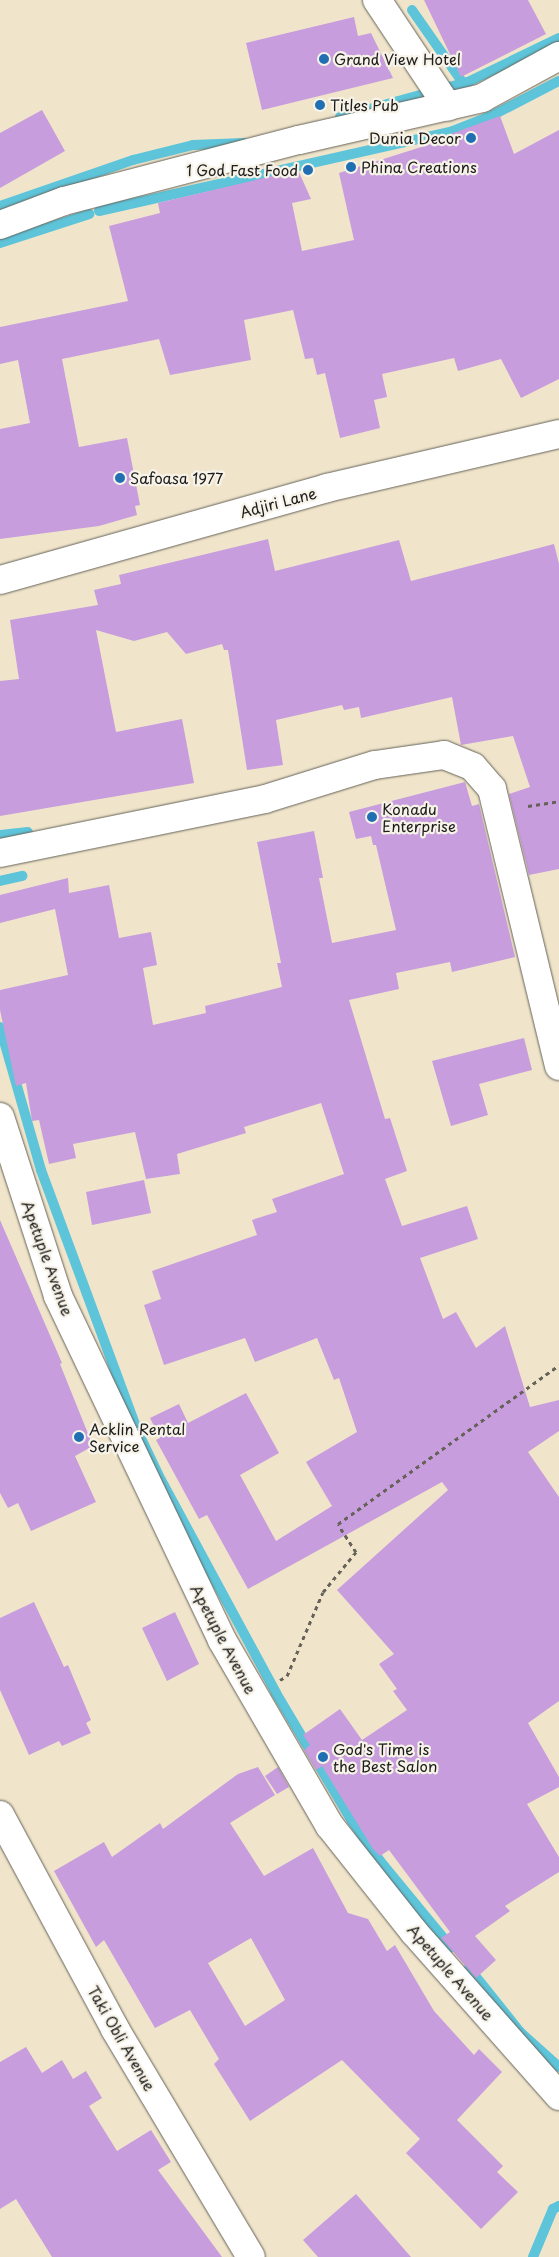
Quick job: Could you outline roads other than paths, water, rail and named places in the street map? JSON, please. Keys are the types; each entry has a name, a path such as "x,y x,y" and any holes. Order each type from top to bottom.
{"street":[{"path":"378,0 448,107"},
{"path":"0,225 64,201 299,140 482,98 559,56"},
{"name":"Adjiri Lane","path":"0,580 328,488 559,434"},
{"path":"0,853 265,799 375,765 444,755 473,767 492,789 559,1066"},
{"name":"Apetuple Avenue","path":"0,1117 58,1296 222,1640 330,1826 414,1932 559,2096"},
{"name":"Taki Obli Avenue","path":"0,1815 115,2029 251,2257"}],"waterway":[{"path":"412,10 463,83"},
{"path":"340,117 468,82 559,38"},
{"path":"99,211 453,131 493,115 559,81"},
{"path":"0,206 133,160 193,145 244,143"},
{"path":"0,243 89,214"},
{"path":"0,835 28,832"},
{"path":"0,881 22,876"},
{"path":"0,1027 41,1170 137,1430 161,1480 276,1693 352,1821 380,1861 451,1947"},
{"path":"469,1968 520,2032 559,2067"},
{"path":"533,2257 553,2209 559,2206"}],"place":[{"name":"Grand View Hotel","path":"324,59"},
{"name":"Titles Pub","path":"320,105"},
{"name":"Dunia Decor","path":"471,138"},
{"name":"Phina Creations","path":"351,167"},
{"name":"1 God Fast Food","path":"308,170"},
{"name":"Safoasa 1977","path":"120,478"},
{"name":"Konadu Enterprise","path":"372,817"},
{"name":"Acklin Rental Service","path":"79,1437"},
{"name":"God's Time is the Best Salon","path":"323,1757"}]}
